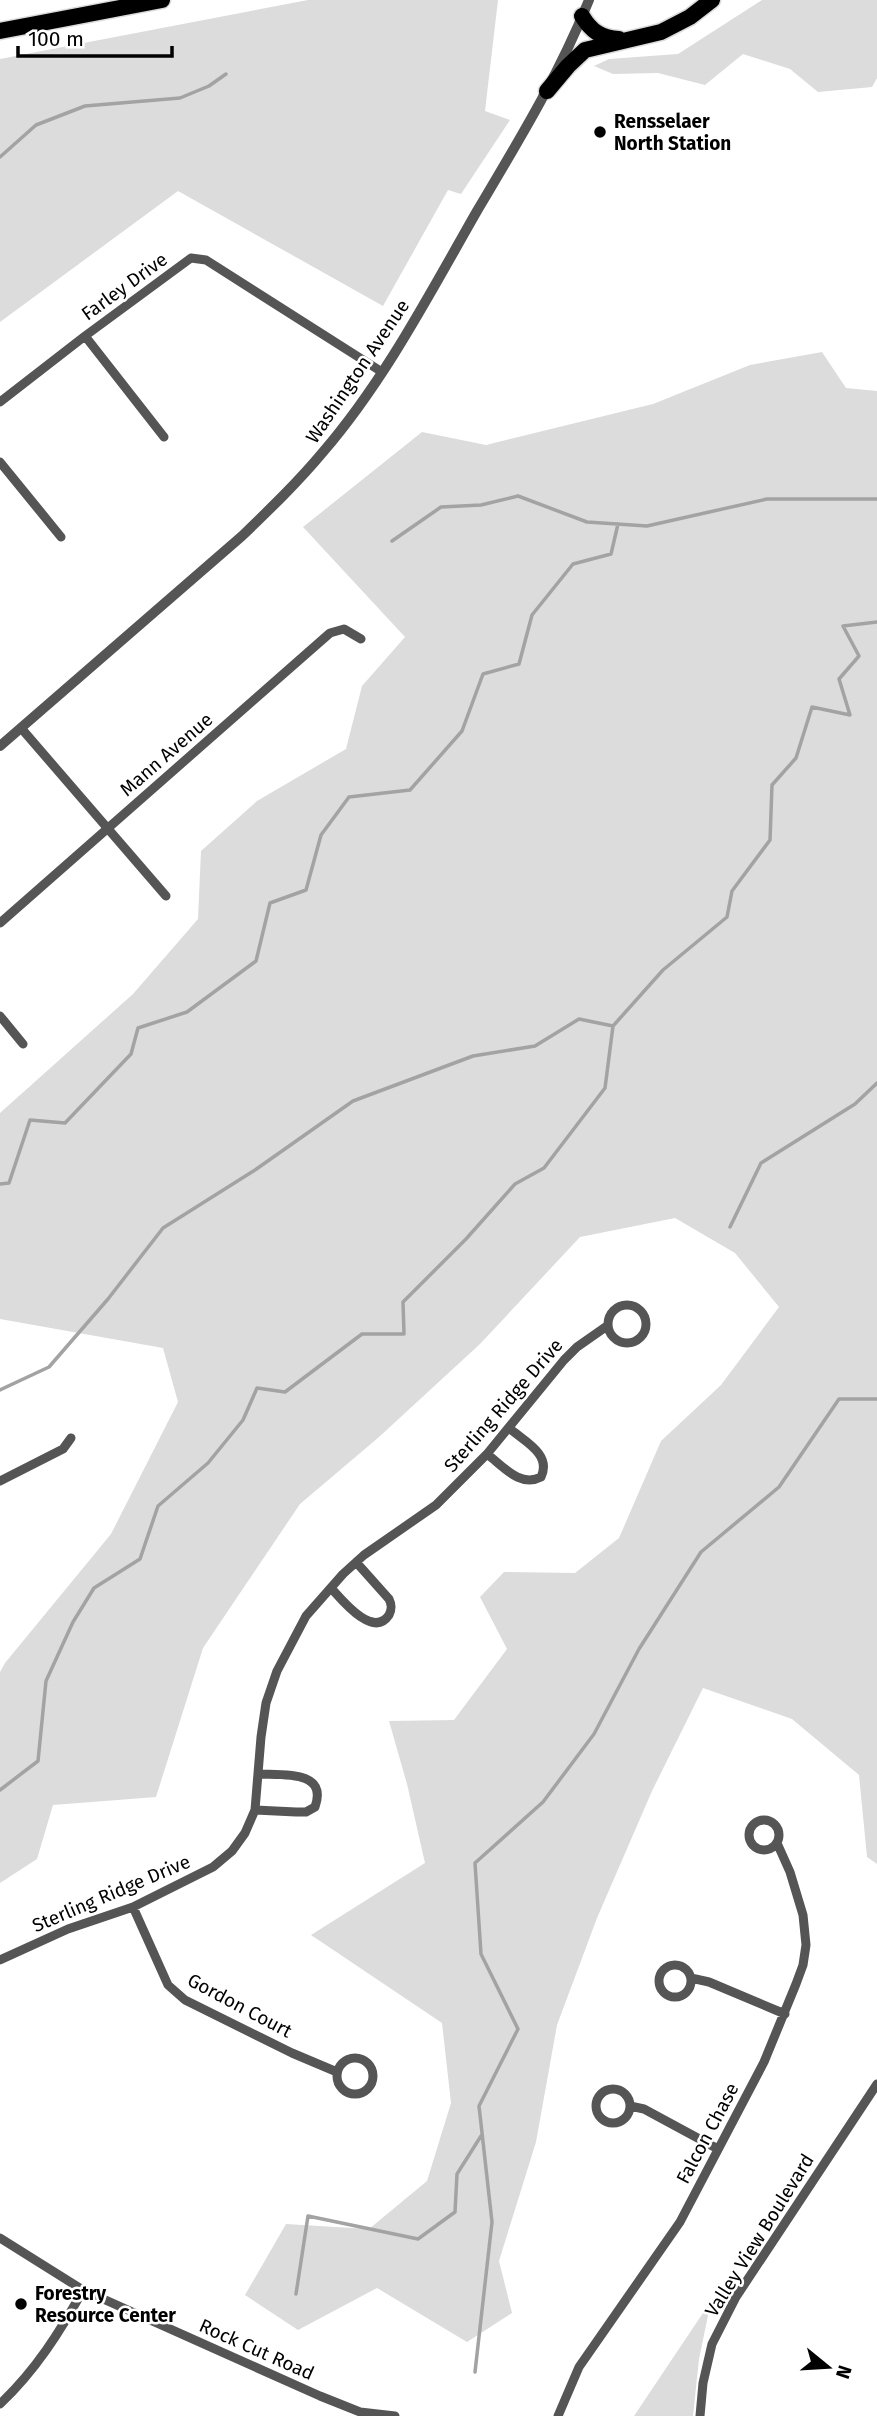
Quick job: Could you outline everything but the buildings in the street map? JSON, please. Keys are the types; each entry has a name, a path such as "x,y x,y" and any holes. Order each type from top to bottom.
{"highway":[{"path":"0,31 162,0"},
{"path":"547,91 585,50 646,36 676,25 712,0"},
{"path":"582,16 601,37 630,40"}],"street":[{"name":"Washington Avenue","path":"0,746 276,504 323,453 382,372 518,144 547,91 589,0"},
{"name":"Farley Drive","path":"0,402 191,258 206,260 382,372"},
{"path":"85,336 164,437"},
{"path":"0,462 61,537"},
{"name":"Mann Avenue","path":"0,923 330,634 344,629 361,639"},
{"path":"21,728 166,896"},
{"path":"0,1016 23,1044"},
{"name":"Sterling Ridge Drive","path":"0,1960 68,1929 133,1907 213,1867 232,1851 245,1833 255,1810 266,1703 277,1671 306,1616 356,1562 436,1505 487,1454 564,1360 577,1347 607,1326 615,1309 628,1305 640,1310 646,1322 644,1334 629,1344 612,1337 607,1326"},
{"path":"487,1454 514,1476 526,1481 541,1476 544,1465 541,1454 509,1428"},
{"path":"0,1481 63,1449 71,1438"},
{"path":"331,1588 357,1615 369,1622 382,1622 387,1618 391,1611 390,1599 356,1562"},
{"path":"255,1810 306,1812 315,1807 319,1796 317,1787 310,1780 297,1776 259,1774"},
{"name":"Falcon Chase","path":"558,2416 579,2367 680,2222 764,2062 785,2014 803,1965 806,1945 803,1915 790,1872 777,1843"},
{"name":"Gordon Court","path":"133,1907 168,1985 185,2000 337,2072"},
{"path":"691,1978 709,1982 785,2014"},
{"name":"Gordon Court","path":"359,2058 369,2064 373,2080 366,2091 360,2094 348,2093 338,2085 337,2072 343,2062 359,2058"},
{"name":"Valley View Boulevard","path":"700,2416 703,2383 712,2344 736,2297 877,2084"},
{"path":"630,2106 644,2109 718,2149"},
{"name":"Rock Cut Road","path":"0,2238 83,2290 320,2396 360,2412 395,2416"},
{"path":"0,2403 42,2357 83,2290"}],"shaded area":[{"path":"308,0 498,0 485,111 510,120 461,194 448,190 383,306 178,191 0,322 0,59"},
{"path":"762,0 877,0 877,78 872,87 818,92 790,69 743,54 705,85 658,73 613,74 594,66 609,59 678,54"},
{"path":"822,352 846,388 877,391 877,1864 867,1857 859,1775 792,1719 703,1688 652,1791 597,1918 557,2025 536,2142 499,2261 512,2313 467,2342 377,2288 298,2330 245,2295 286,2224 369,2229 427,2181 451,2103 442,2023 311,1935 425,1863 389,1721 454,1720 507,1649 480,1597 504,1572 575,1573 619,1538 661,1441 721,1385 779,1307 735,1253 675,1218 580,1237 480,1344 379,1437 300,1504 203,1648 156,1797 53,1805 37,1859 0,1883 0,1672 111,1534 178,1402 163,1348 0,1319 0,1113 133,994 198,919 201,851 257,801 346,749 362,686 405,637 303,527 422,432 486,445 653,404 750,365"},
{"path":"711,2301 699,2359 693,2416 634,2416"}],"waterway":[{"path":"0,157 36,125 85,106 180,98 209,86 226,74"},
{"path":"392,541 441,507 481,505 518,496 587,522 647,526 767,499 877,499"},
{"path":"0,1184 9,1183 30,1120 65,1123 131,1054 138,1028 187,1012 256,961 270,903 306,890 321,835 349,797 410,790 462,731 483,674 519,664 532,615 573,564 611,554 618,524"},
{"path":"0,1790 38,1761 46,1681 73,1622 94,1588 140,1559 158,1506 208,1463 243,1420 257,1388 285,1392 362,1334 404,1334 403,1302 466,1239 515,1184 544,1168 605,1088 613,1026 663,970 727,917 732,891 770,840 772,785 796,758 812,707 850,715 839,679 859,656 843,626 877,622"},
{"path":"0,1390 49,1367 108,1299 163,1228 255,1170 353,1101 473,1056 535,1046 579,1019 613,1026"},
{"path":"730,1227 761,1163 855,1104 877,1083"},
{"path":"475,2372 492,2222 479,2106 518,2029 481,1954 475,1863 543,1802 594,1734 639,1649 701,1552 779,1487 839,1399 877,1399"},
{"path":"296,2294 308,2216 418,2239 455,2212 457,2174 481,2136"}],"place":[{"name":"Rensselaer North Station","path":"600,132"},
{"name":"Forestry Resource Center","path":"21,2304"}]}
